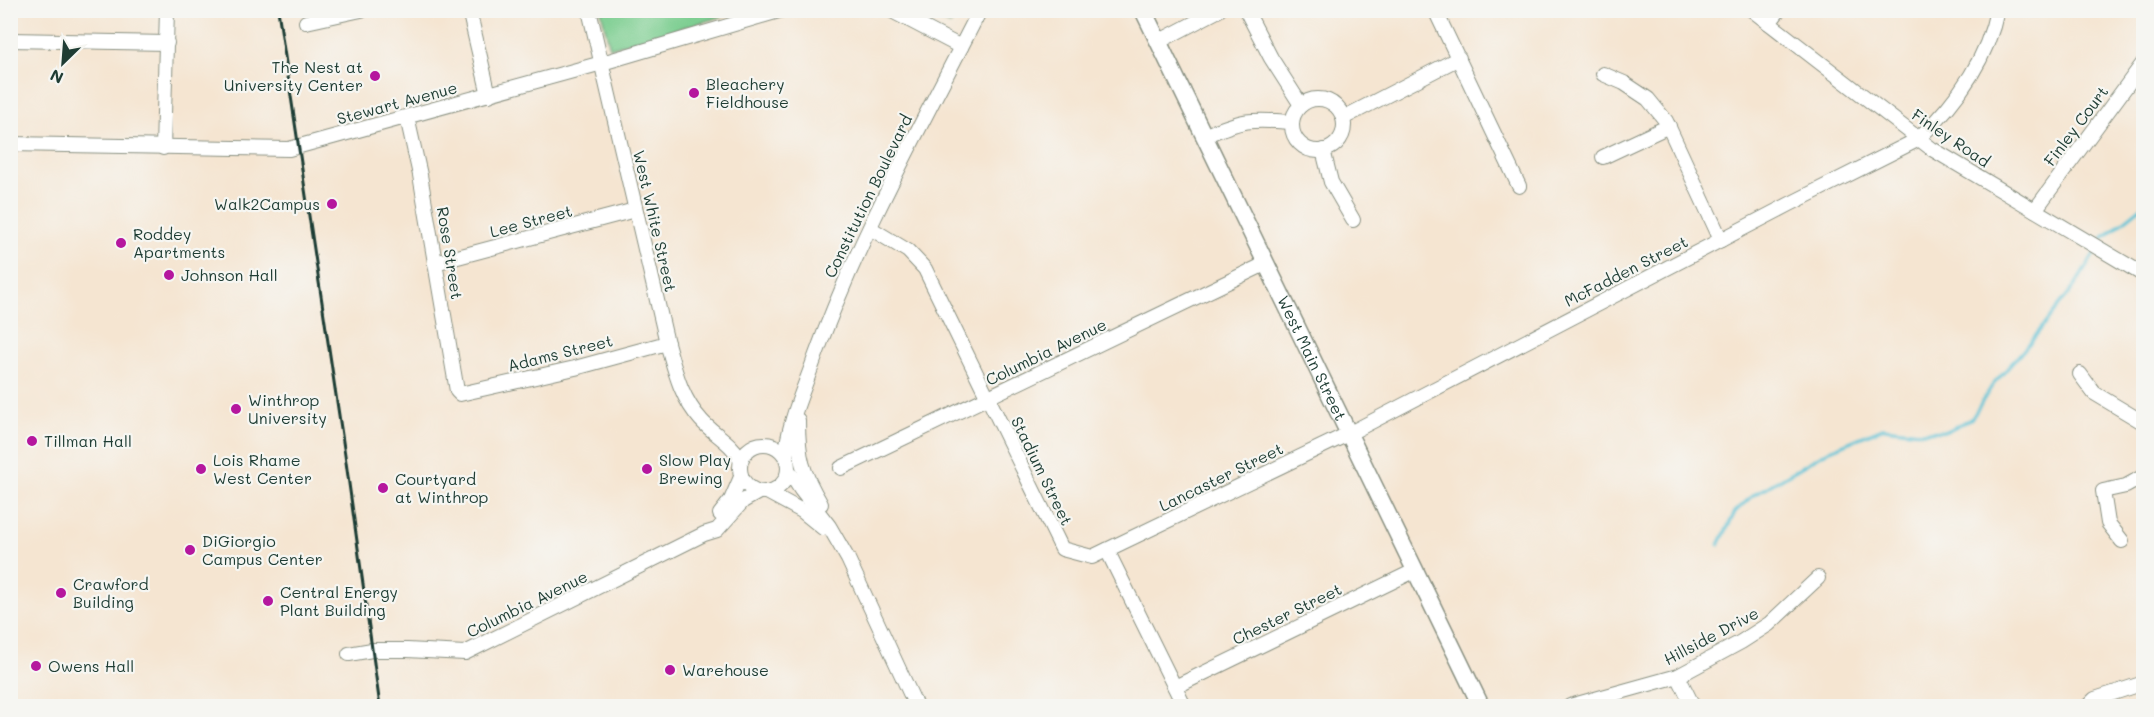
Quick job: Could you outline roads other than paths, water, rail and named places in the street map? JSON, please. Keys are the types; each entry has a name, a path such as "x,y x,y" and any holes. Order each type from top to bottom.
{"main road":[{"name":"West Main Street","path":"1143,10 1481,706"}],"street":[{"path":"163,148 167,10"},
{"path":"306,22 361,10"},
{"path":"469,10 489,95"},
{"name":"West White Street","path":"589,10 635,210 681,390 694,412 709,429 733,448 741,461"},
{"name":"Stewart Avenue","path":"10,144 289,149 489,95 782,10"},
{"path":"890,10 961,47"},
{"name":"Constitution Boulevard","path":"916,706 856,575 829,526 789,471 786,456 799,404 839,293 925,114 980,10"},
{"path":"1158,42 1219,10"},
{"path":"1246,10 1271,58 1302,105"},
{"path":"1435,10 1519,186"},
{"name":"Finley Road","path":"1752,10 1919,139 1965,169 2144,275"},
{"path":"1769,23 1779,10"},
{"path":"1919,139 1933,125 1974,71 1989,43 1997,10"},
{"path":"10,40 167,43"},
{"path":"1343,118 1459,58"},
{"name":"Finley Court","path":"2035,210 2144,62"},
{"path":"1603,74 1624,83 1648,99 1669,126 1721,240"},
{"path":"1321,99 1330,103 1338,109 1343,118 1344,128 1341,138 1334,146 1323,150 1315,151 1305,148 1293,133 1292,123 1295,113 1310,100 1321,99"},
{"name":"Rose Street","path":"407,117 420,176 457,391 460,394"},
{"path":"1204,136 1234,123 1248,120 1292,123"},
{"path":"1603,157 1669,126"},
{"name":"McFadden Street","path":"1348,434 1919,139"},
{"path":"1323,150 1331,182 1353,220"},
{"name":"Lee Street","path":"435,263 635,210"},
{"name":"Stadium Street","path":"870,228 908,251 925,269 1062,549 1092,557 1107,550"},
{"name":"Columbia Avenue","path":"841,468 1265,264"},
{"name":"Adams Street","path":"460,394 575,368 667,342"},
{"path":"2080,374 2094,393 2144,423"},
{"path":"799,404 798,443 801,463 829,526"},
{"name":"Constitution Boulevard","path":"741,461 744,453 779,434 799,404"},
{"name":"West White Street","path":"709,429 737,443 760,445"},
{"name":"Lancaster Street","path":"1107,550 1348,434"},
{"path":"760,445 774,445 786,456"},
{"path":"741,461 741,477"},
{"path":"763,492 782,486 789,471"},
{"path":"2122,541 2108,523 2103,491 2126,486 2144,476"},
{"name":"Constitution Boulevard","path":"741,477 745,484 802,510 837,539"},
{"name":"Columbia Avenue","path":"708,532 731,500 741,477"},
{"name":"Columbia Avenue","path":"349,654 407,650 465,653 708,532 717,530 743,501 763,492"},
{"path":"1107,550 1184,706"},
{"name":"Chester Street","path":"1175,687 1414,571"},
{"name":"Hillside Drive","path":"1570,706 1678,676 1769,624 1818,578"},
{"path":"1678,676 1693,706"},
{"path":"2088,706 2102,696 2144,683"}],"waterway":[{"path":"2102,239 2144,205"},
{"path":"1719,545 1735,512 1752,496 1830,450 1883,428 1920,432 1947,431 1972,418 1992,386 2076,284 2094,254"}],"railway":[{"path":"278,10 380,706"}],"place":[{"name":"The Nest at University Center","path":"375,76"},
{"name":"Bleachery Fieldhouse","path":"694,93"},
{"name":"Walk2Campus","path":"332,204"},
{"name":"Roddey Apartments","path":"121,243"},
{"name":"Johnson Hall","path":"169,275"},
{"name":"Winthrop University","path":"236,409"},
{"name":"Tillman Hall","path":"32,441"},
{"name":"Lois Rhame West Center","path":"201,469"},
{"name":"Slow Play Brewing","path":"647,469"},
{"name":"Courtyard at Winthrop","path":"383,488"},
{"name":"DiGiorgio Campus Center","path":"190,550"},
{"name":"Crawford Building","path":"61,593"},
{"name":"Central Energy Plant Building","path":"268,601"},
{"name":"Owens Hall","path":"36,666"},
{"name":"Warehouse","path":"670,670"}]}
